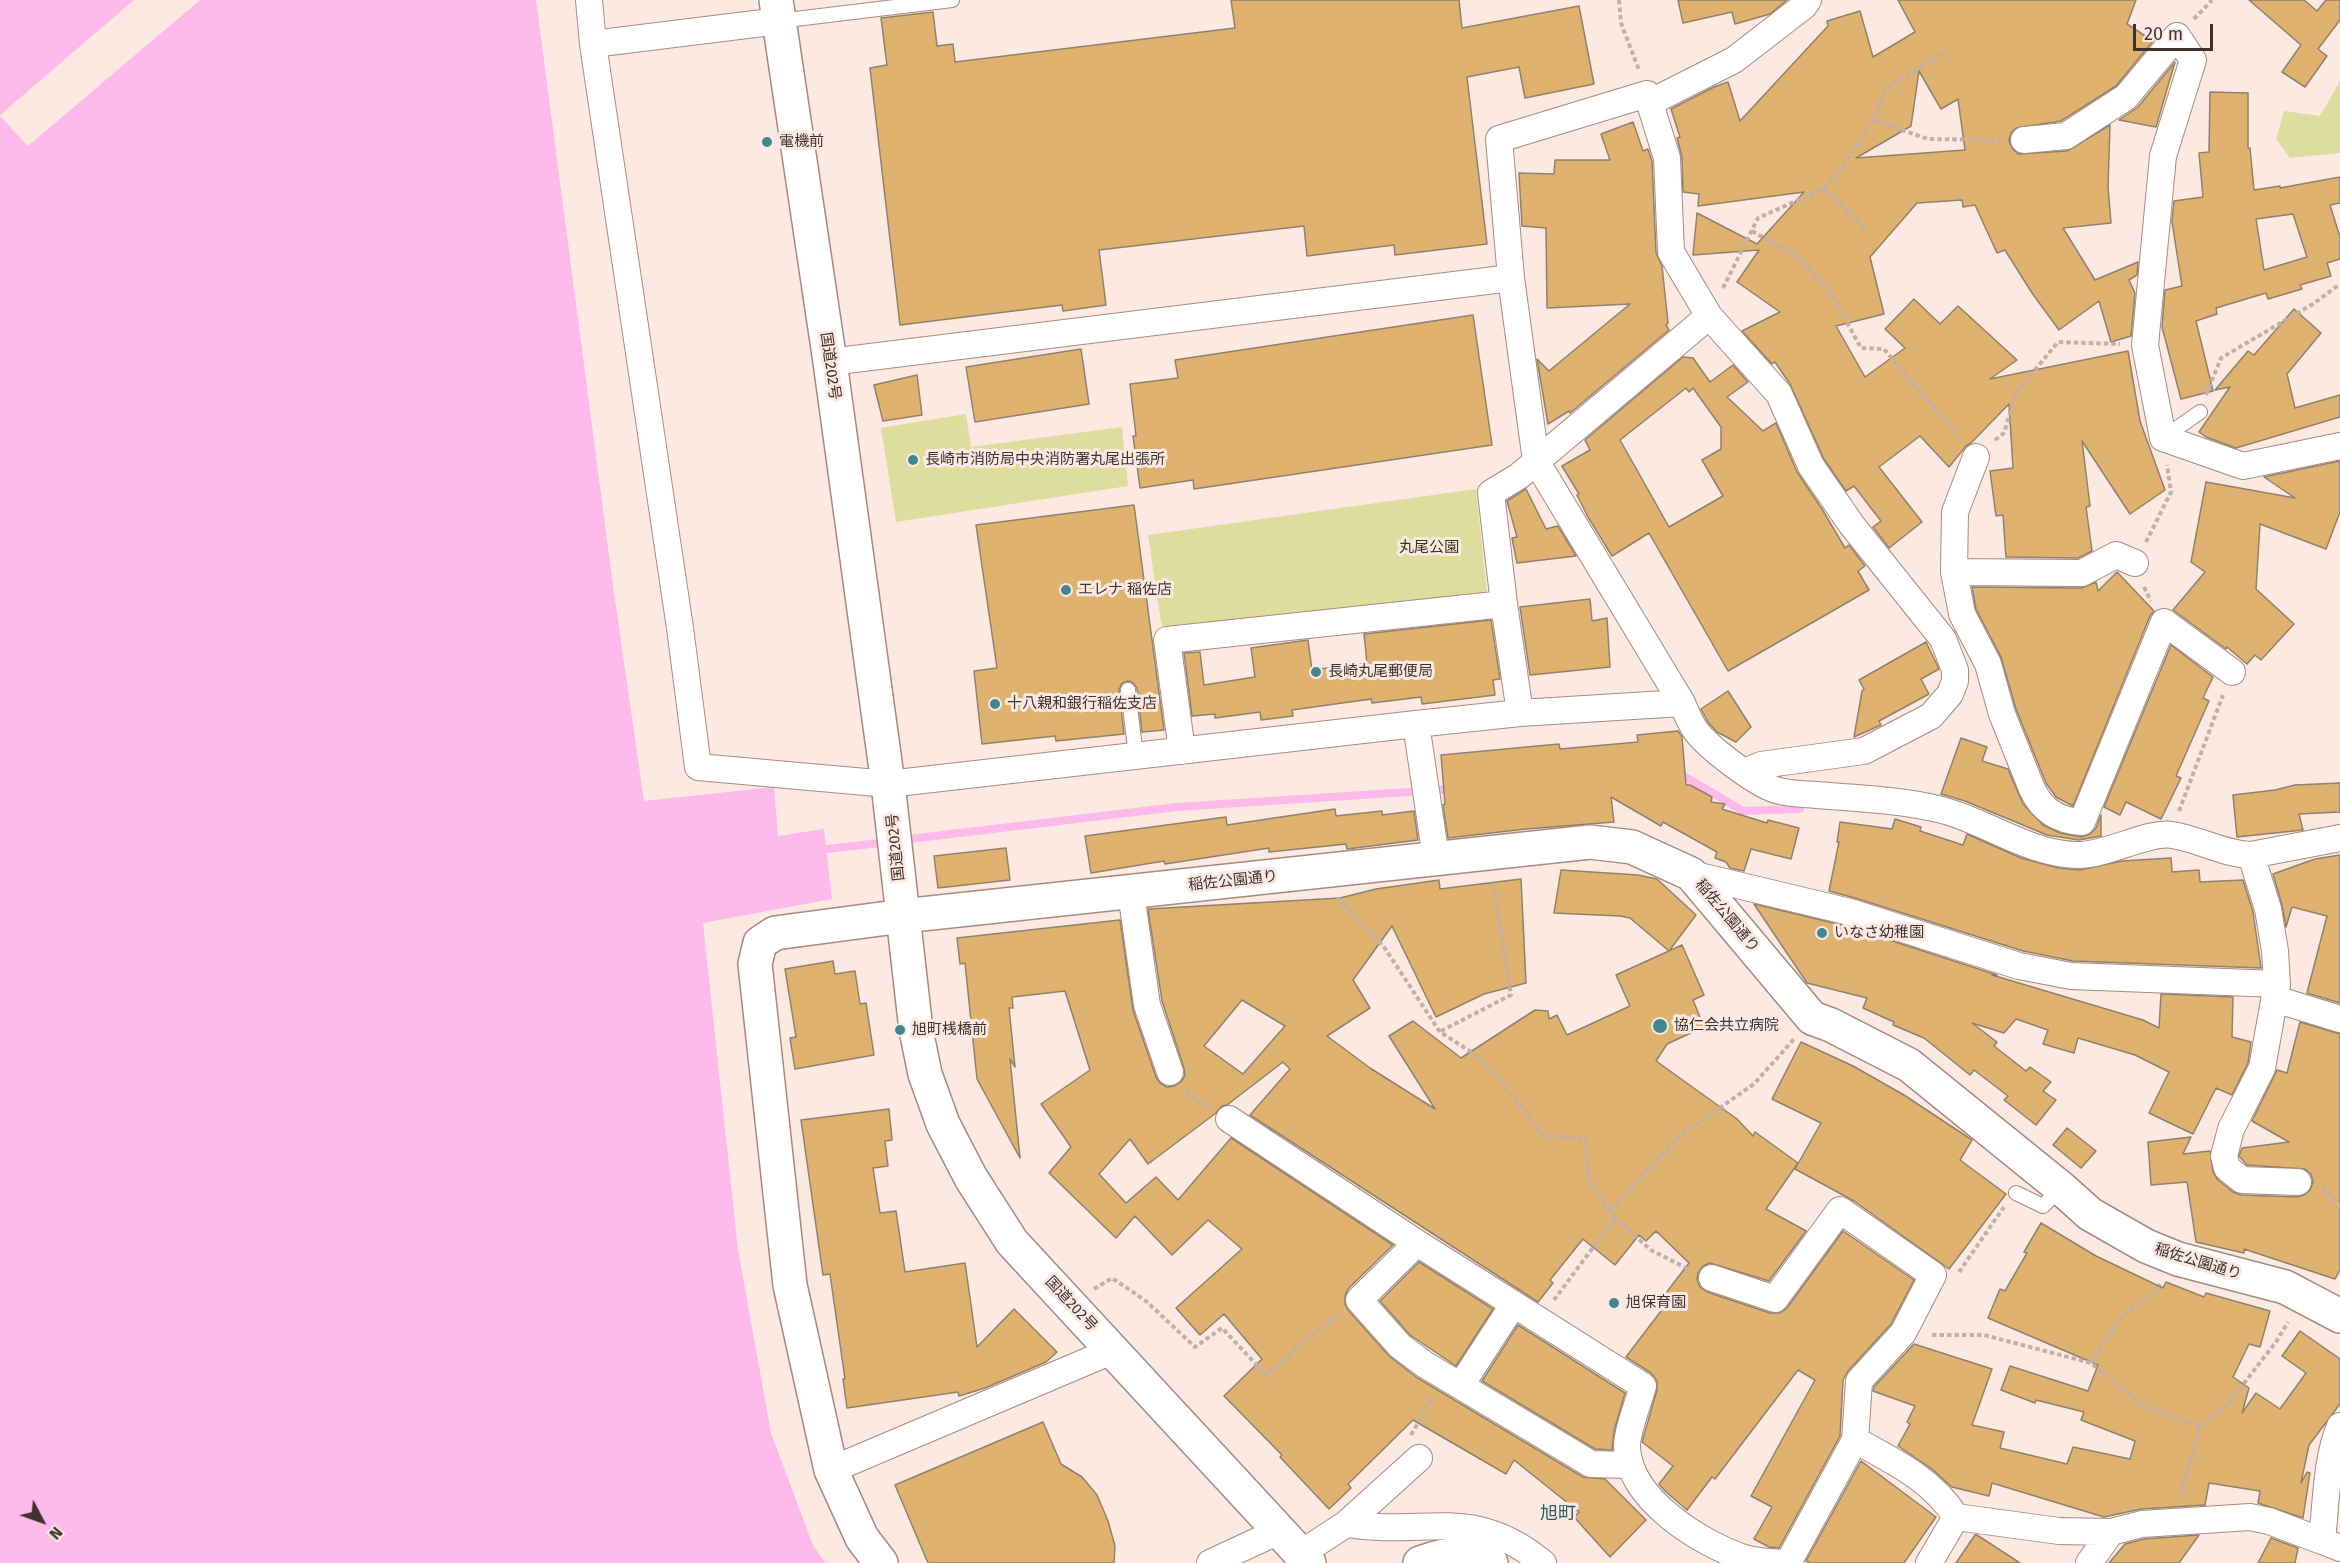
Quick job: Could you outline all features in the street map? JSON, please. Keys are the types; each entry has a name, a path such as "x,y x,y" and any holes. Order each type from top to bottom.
{"main road":[{"name":"国道202号","path":"777,10 830,362 890,797 916,1030 925,1074 943,1124 971,1178 1012,1242 1296,1549"},
{"name":"稲佐公園通り","path":"881,1563 862,1538 831,1470 790,1285 755,964 760,942 775,933 901,902 1131,892 1590,842 1632,847 1691,874 1812,1018 1832,1025 1909,1065 2090,1214 2146,1246 2178,1259 2279,1285 2340,1316"},
{"path":"1420,1563 1440,1556 1467,1554 1491,1563"}],"street":[{"path":"589,0 593,44 680,628 698,767 890,797 1136,756 1520,713 1682,703"},
{"path":"1808,0 1804,6 1734,60 1649,98 1499,139 1511,278 1536,461 1696,730 1710,747 1759,782 1779,791 1881,800 1942,810 2043,849 2064,853 2079,855 2096,853 2170,834 2235,855 2250,855 2340,838"},
{"path":"593,44 777,10"},
{"path":"2024,140 2066,136 2126,97 2177,36 2193,60 2163,156 2145,345 2163,438 2243,466 2340,446"},
{"path":"1649,98 1667,158 1671,252 1709,316 1779,394 1811,466 1851,524 1943,639 1955,670 1955,681 1950,694 1930,716 1864,751 1761,765 1745,772"},
{"path":"830,362 1511,278"},
{"path":"1520,713 1491,494 1519,476 1709,316"},
{"path":"1976,456 1954,512 1954,572 1962,614 1988,664 2002,714 2037,801 2044,808 2065,820 2082,822 2163,622 2232,672"},
{"path":"1954,572 2082,573 2116,555 2135,563"},
{"path":"1182,751 1167,640 1504,604"},
{"path":"1416,724 1436,858"},
{"path":"2250,855 2268,909 2275,951 2276,992 2262,1068 2231,1128 2224,1156 2228,1168 2242,1180 2298,1182"},
{"path":"1691,874 1850,912 2019,966 2061,974 2276,992 2340,1019"},
{"path":"1131,892 1147,1005 1170,1072"},
{"path":"1229,1119 1417,1244 1643,1386 1627,1445 1629,1465 1655,1504 1677,1523 1706,1541 1746,1559 1787,1563 1855,1440 1859,1381 1903,1333 1934,1275 1840,1210 1775,1299 1712,1278"},
{"path":"1417,1244 1359,1300 1408,1353 1592,1464 1629,1465"},
{"path":"1461,1385 1513,1305"},
{"path":"831,1470 1114,1350"},
{"path":"1855,1440 1930,1485 1945,1500 1956,1517 2059,1531 2111,1532 2142,1524 2250,1517 2269,1521 2331,1545 2334,1446 2340,1426"},
{"path":"1210,1563 1296,1549 1346,1524 1419,1458"},
{"path":"1929,1563 1956,1517"},
{"path":"1346,1524 1366,1527 1446,1525 1474,1527 1503,1536 1525,1548 1543,1563"},
{"path":"2089,1563 2111,1532"}],"lane":[{"path":"777,10 952,0"},
{"path":"2163,438 2199,412"},
{"path":"1128,690 1136,756"},
{"path":"2016,1193 2043,1206 2061,1188"}],"path":[{"path":"1619,0 1621,23 1649,98"},
{"path":"1734,267 1758,218 1823,189 1843,167 1873,120 1886,89 1946,51"},
{"path":"1873,120 1928,140 2024,140"},
{"path":"1823,189 1865,228"},
{"path":"1752,231 1796,256 1831,293 1861,348 1884,349 1976,456 2004,433 2016,393 2058,342 2145,345"},
{"path":"2199,412 2221,358 2313,304 2340,284"},
{"path":"2163,438 2171,492 2135,563 2148,596 2163,622"},
{"path":"2170,834 2232,672"},
{"path":"1440,1032 1511,995 1489,853"},
{"path":"1316,872 1328,890 1384,947 1440,1032 1473,1053 1512,1094 1542,1135 1586,1139 1589,1181 1615,1218 1651,1250 1677,1265 1712,1278"},
{"path":"1610,1210 1682,1135 1754,1084 1774,1064 1812,1018"},
{"path":"1170,1072 1185,1091 1229,1119"},
{"path":"1934,1275 1959,1272 1997,1215 2016,1193"},
{"path":"1539,1320 1615,1218"},
{"path":"2091,1363 2122,1315 2154,1293 2178,1259"},
{"path":"1112,1278 1146,1301 1194,1347 1222,1328 1266,1375 1319,1329 1359,1300"},
{"path":"2174,1522 2200,1426 2227,1405 2276,1342 2304,1296"},
{"path":"1903,1333 1908,1335 1984,1335 2091,1363 2145,1407 2200,1426"}],"green space":[{"path":"2340,81 2340,153 2290,158 2276,139 2284,111 2320,116"},
{"path":"966,414 971,447 1122,427 1128,486 896,522 881,428"},
{"name":"丸尾公園","path":"1476,489 1487,594 1162,629 1148,535"}],"shaded area":[{"path":"0,0 134,0 0,115"},
{"path":"200,0 536,0 614,593 644,801 774,787 778,836 824,829 832,899 703,923 738,1250 771,1433 812,1543 825,1563 0,1563 0,116 28,146"}],"building":[{"path":"1231,0 1459,0 1462,28 1579,6 1594,84 1525,98 1519,67 1467,77 1487,244 1395,255 1394,245 1307,256 1304,226 1099,250 1106,305 1063,311 1062,305 900,325 870,68 887,65 881,18 933,12 937,46 953,44 955,62 1235,28"},
{"path":"1678,0 1787,0 1770,14 1735,24 1732,12 1683,23"},
{"path":"1898,0 2136,0 2127,24 2153,41 2116,86 2061,121 2016,128 2011,133 2009,141 2018,154 2067,151 2110,125 2108,187 2111,223 2063,228 2095,280 2138,262 2137,275 2129,280 2135,293 2131,336 2111,342 2099,301 2059,330 2005,250 1997,253 1975,205 1963,207 1962,200 1917,203 1870,257 1884,314 1836,326 1865,377 1905,348 1885,329 1914,299 1940,324 1958,306 2017,360 1990,379 2128,351 2140,421 2165,490 2130,514 2082,441 2090,506 2086,507 2092,551 2078,558 2006,557 2003,515 1996,516 1990,471 2013,468 2009,404 1966,446 1949,467 1920,436 1879,467 1922,522 1889,548 1873,527 1881,521 1854,486 1846,491 1824,459 1790,384 1775,362 1772,364 1742,331 1780,312 1737,282 1759,250 1693,255 1697,213 1757,244 1804,192 1698,206 1699,194 1683,192 1682,157 1677,138 1680,137 1671,109 1728,82 1740,121 1828,26 1827,21 1860,11 1873,57 1915,32","holes":["1919,71 1941,109 1958,99 1965,150 1856,158 1911,126"]},
{"path":"2249,0 2304,0 2317,11 2326,0 2340,0 2340,20 2318,49 2327,56 2305,87 2282,72 2301,45"},
{"path":"2175,62 2156,127 2119,120 2138,107"},
{"path":"2210,92 2248,93 2248,148 2250,148 2254,190 2280,186 2280,188 2340,177 2340,203 2330,205 2340,237 2340,259 2327,263 2331,276 2300,285 2302,289 2268,299 2266,293 2216,308 2217,314 2196,321 2213,391 2181,399 2162,327 2165,290 2182,286 2172,222 2174,201 2203,197 2199,153 2209,152","holes":["2293,214 2307,257 2264,270 2256,219"]},
{"path":"1633,122 1643,151 1648,149 1652,161 1656,253 1662,266 1668,323 1666,325 1669,330 1570,413 1569,411 1548,424 1537,359 1549,371 1630,304 1547,308 1546,228 1522,226 1519,173 1554,174 1555,160 1610,160 1601,134"},
{"path":"2294,309 2321,333 2287,374 2295,408 2340,395 2340,417 2236,448 2206,437 2199,432 2230,387 2215,390 2248,351 2254,355"},
{"path":"1473,315 1492,445 1194,489 1193,480 1140,488 1133,436 1136,436 1130,384 1178,378 1175,360"},
{"path":"1081,349 1089,404 975,422 966,367"},
{"path":"1683,357 1693,358 1710,382 1733,365 1748,382 1727,397 1763,431 1776,423 1797,472 1845,548 1849,545 1865,566 1858,571 1869,590 1728,671 1649,533 1612,556 1588,517 1577,495 1579,494 1562,466 1590,450 1585,440","holes":["1686,388 1689,392 1693,388 1721,427 1721,449 1702,460 1723,496 1669,527 1620,440"]},
{"path":"917,375 922,415 883,421 874,385"},
{"path":"2340,461 2340,512 2326,549 2260,524 2256,589 2294,624 2261,660 2255,655 2247,664 2227,647 2226,649 2173,610 2205,572 2191,562 2206,482 2295,498 2264,477"},
{"path":"1526,489 1546,529 1558,526 1576,556 1517,563 1512,538 1517,537 1507,501"},
{"name":"エレナ 稲佐店","path":"1134,505 1164,730 1142,732 1137,688 1128,681 1122,683 1119,690 1124,734 1056,741 1055,736 982,744 974,671 997,668 976,525"},
{"path":"2117,572 2154,611 2073,806 2056,797 2046,783 2016,709 2001,657 1976,609 1972,587 2082,588 2096,582 2098,591"},
{"path":"1590,599 1592,621 1607,618 1610,667 1530,675 1520,607"},
{"path":"1491,620 1500,679 1493,680 1495,695 1422,704 1421,697 1372,703 1371,699 1292,710 1293,716 1261,720 1260,712 1215,718 1215,714 1192,716 1184,653 1200,652 1204,685 1255,677 1251,648 1308,640 1312,670 1367,663 1364,634"},
{"path":"1926,642 1939,669 1921,679 1929,694 1879,721 1881,725 1854,737 1864,689 1859,680"},
{"path":"2171,645 2213,677 2203,698 2209,701 2176,776 2181,778 2161,819 2126,802 2120,815 2104,807"},
{"path":"1728,691 1751,727 1736,742 1717,732 1701,709"},
{"path":"1678,731 1682,737 1686,785 1712,797 1711,802 1725,804 1722,809 1767,823 1768,820 1799,828 1791,859 1751,849 1744,871 1730,868 1726,862 1715,858 1717,852 1663,822 1661,826 1611,797 1614,822 1448,838 1443,805 1445,804 1441,755 1559,744 1560,749 1638,742 1637,735"},
{"path":"1961,738 1987,747 1982,761 2008,769 2023,804 2043,825 2060,833 2081,837 2090,834 2096,828 2101,815 2101,836 2079,840 2047,835 1965,801 1941,794"},
{"path":"2340,783 2340,812 2299,814 2303,830 2237,837 2233,795 2295,785"},
{"path":"1335,809 1336,816 1382,811 1382,815 1414,811 1418,840 1347,849 1346,844 1269,852 1269,848 1091,873 1085,836 1226,817 1227,825"},
{"path":"1895,819 1921,827 1920,831 1963,845 1967,834 2021,858 2058,868 2080,870 2122,861 2171,858 2172,872 2199,870 2200,882 2243,880 2253,912 2261,968 2073,961 2023,951 1829,891 1839,842 1837,842 1840,822 1892,829"},
{"path":"1006,848 1010,880 938,888 934,856"},
{"path":"2340,855 2340,1003 2307,993 2327,916 2292,907 2286,927 2273,874 2315,859"},
{"path":"1561,870 1638,875 1657,879 1696,915 1669,951 1630,918 1554,913"},
{"path":"1521,879 1526,983 1484,994 1436,1017 1392,926 1353,980 1370,1008 1327,1036 1370,1068 1435,1109 1389,1036 1413,1021 1461,1058 1535,1010 1548,1011 1549,1019 1557,1015 1567,1035 1630,1006 1616,975 1682,945 1704,995 1693,1000 1704,1027 1667,1044 1656,1061 1737,1119 1753,1136 1755,1132 1798,1163 1766,1209 1806,1231 1769,1281 1710,1263 1703,1266 1698,1273 1697,1280 1700,1287 1707,1292 1770,1313 1780,1313 1787,1308 1843,1231 1914,1280 1891,1324 1848,1371 1843,1380 1840,1436 1779,1548 1769,1547 1754,1539 1772,1507 1751,1496 1815,1380 1798,1370 1715,1479 1712,1477 1687,1510 1665,1491 1659,1484 1673,1466 1642,1442 1657,1390 1657,1381 1651,1373 1626,1357 1661,1311 1656,1306 1689,1263 1656,1231 1646,1241 1639,1235 1615,1265 1583,1239 1550,1280 1553,1283 1538,1302 1250,1115 1290,1069 1283,1062 1148,1164 1130,1139 1099,1174 1126,1203 1156,1177 1178,1200 1231,1138 1393,1245 1348,1289 1345,1296 1348,1310 1389,1356 1416,1377 1583,1477 1605,1479 1646,1520 1610,1557 1574,1517 1579,1512 1514,1460 1506,1474 1413,1420 1348,1484 1351,1488 1329,1509 1280,1457 1282,1455 1224,1396 1262,1359 1224,1314 1200,1335 1176,1308 1242,1249 1208,1220 1172,1255 1135,1216 1116,1238 1049,1173 1071,1147 1041,1104 1090,1070 1065,991 1012,997 1013,1008 1009,1008 1015,1067 1010,1059 1020,1158 977,1079 965,963 960,964 957,938 1120,920 1133,1010 1156,1077 1167,1087 1182,1081 1185,1075 1162,1001 1148,909 1340,898 1376,889 1439,880 1440,889","holes":["1242,1000 1285,1026 1243,1074 1204,1046"]},
{"path":"1754,904 1846,926 1997,975 1992,975 2143,1020 2159,1028 2161,994 2233,997 2232,1037 2251,1042 2248,1063 2232,1095 2216,1088 2193,1134 2149,1113 2169,1072 2135,1055 2078,1038 2074,1053 2043,1044 2048,1030 2016,1019 2004,1033 1972,1023 1997,1042 1994,1046 2026,1071 2030,1067 2051,1082 2043,1091 2056,1100 2036,1125 2004,1100 2008,1096 1974,1070 1970,1075 1924,1038 1893,1025 1894,1022 1863,1008 1867,998 1807,983"},
{"path":"833,961 835,974 855,971 860,1004 866,1003 874,1055 795,1069 790,1038 796,1037 785,969"},
{"path":"2300,1022 2340,1034 2340,1270 2335,1279 2244,1249 2244,1253 2196,1242 2187,1182 2151,1185 2148,1142 2191,1137 2183,1154 2210,1151 2213,1172 2218,1180 2233,1192 2241,1195 2297,1197 2310,1190 2313,1182 2311,1174 2305,1169 2247,1165 2239,1156 2242,1148 2289,1142 2252,1121 2277,1070 2287,1073"},
{"path":"1801,1042 1853,1066 1904,1095 1972,1140 1960,1160 2006,1194 1949,1269 1854,1201 1795,1169 1821,1123 1772,1099"},
{"path":"889,1109 892,1140 885,1141 888,1166 873,1168 880,1213 896,1211 905,1272 965,1263 977,1347 1014,1309 1057,1352 1046,1362 985,1388 959,1396 958,1392 847,1408 830,1274 823,1275 801,1120"},
{"path":"2067,1128 2096,1151 2081,1168 2053,1145"},
{"path":"2041,1223 2096,1256 2163,1288 2166,1282 2204,1297 2206,1293 2270,1311 2260,1347 2249,1344 2233,1377 2249,1388 2242,1413 2256,1393 2280,1409 2306,1373 2282,1356 2300,1331 2340,1359 2340,1404 2309,1445 2301,1483 2307,1472 2310,1473 2303,1518 2258,1503 2260,1491 2209,1483 2205,1505 2141,1509 2104,1517 1992,1483 1989,1496 1952,1487 1932,1469 1898,1446 1910,1424 1907,1422 1915,1406 1873,1391 1874,1387 1914,1344 1992,1369 1972,1425 2004,1432 2000,1448 2067,1464 2073,1447 2130,1459 2135,1441 2081,1420 2084,1412 2036,1400 2035,1403 2001,1390 2010,1366 2088,1391 2098,1365 1988,1318 2000,1289 2005,1291"},
{"path":"1419,1262 1493,1309 1456,1366 1410,1335 1380,1301"},
{"path":"1518,1325 1625,1393 1614,1431 1612,1450 1595,1449 1482,1381"},
{"path":"1043,1422 1061,1464 1082,1477 1097,1495 1115,1546 1114,1563 928,1563 895,1485"},
{"path":"1861,1461 1936,1517 1904,1563 1810,1563 1806,1561"},
{"path":"1977,1535 2020,1563 1956,1563"},
{"path":"2199,1535 2179,1563 2109,1563 2125,1544 2144,1539"},
{"path":"2271,1538 2298,1548 2295,1563 2258,1563"}],"waterway":[{"path":"1677,772 1743,811 1800,809"},
{"path":"901,840 1177,807 1455,789"},
{"path":"827,849 888,842"}],"place":[{"name":"電機前","path":"767,142"},
{"name":"長崎市消防局中央消防署丸尾出張所","path":"913,460"},
{"name":"エレナ 稲佐店","path":"1066,590"},
{"name":"長崎丸尾郵便局","path":"1316,672"},
{"name":"十八親和銀行稲佐支店","path":"995,704"},
{"name":"いなさ幼稚園","path":"1822,933"},
{"name":"協仁会共立病院","path":"1660,1026"},
{"name":"旭町桟橋前","path":"900,1030"},
{"name":"旭保育園","path":"1614,1303"}],"district":[{"name":"旭町","path":"1558,1514"}]}
